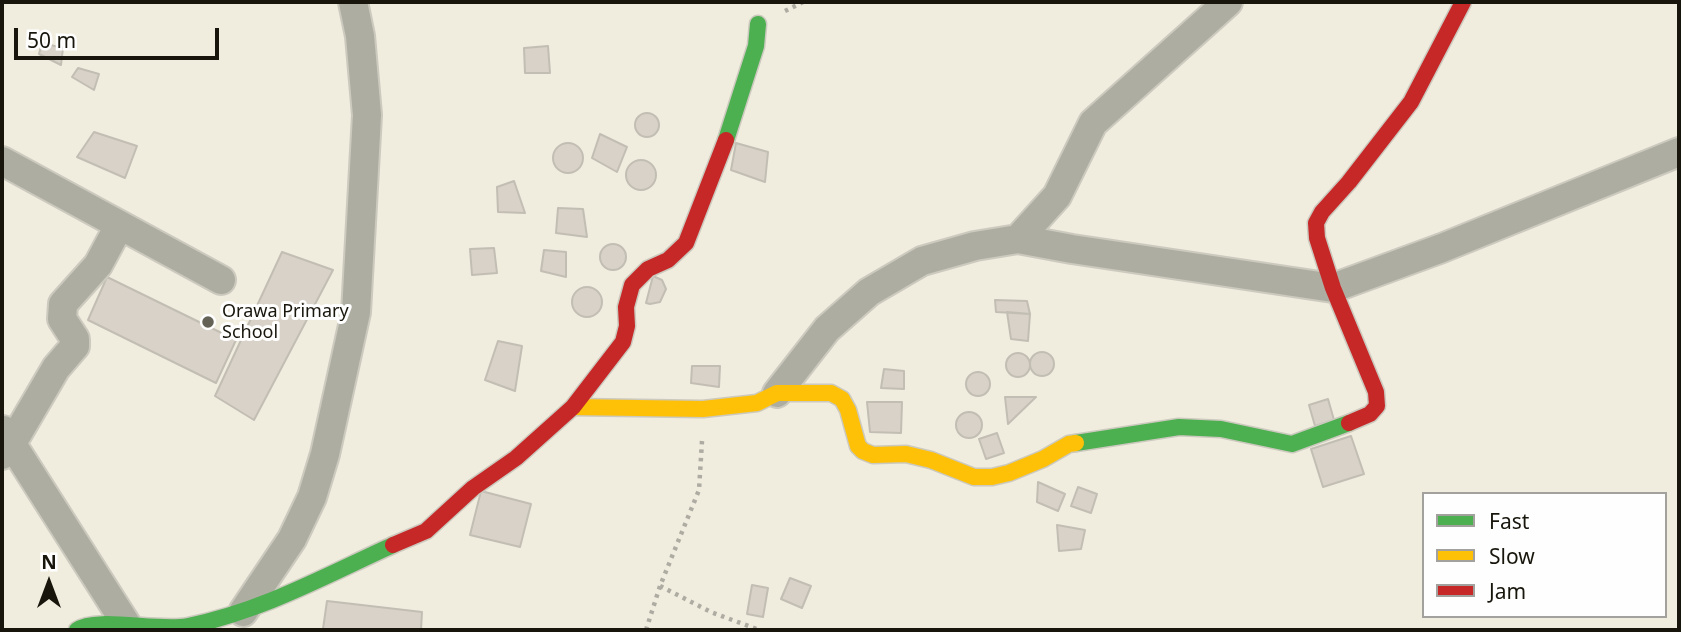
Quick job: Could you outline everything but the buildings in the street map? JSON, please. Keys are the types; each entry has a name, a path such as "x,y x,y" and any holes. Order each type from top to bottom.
{"street":[{"path":"243,612 292,539 312,497 325,454 356,312 367,115 360,36 353,2"},
{"path":"1018,239 1057,196 1093,123 1228,2"},
{"path":"777,393 831,393 842,399 848,410 858,446 863,452 873,455 906,454 931,460 974,477 1009,473 1044,459 1069,444 1179,426 1221,429 1292,444 1370,414 1377,406 1376,392 1333,288 1317,238 1316,223 1410,102 1463,2"},
{"path":"77,630 98,623 129,629 186,628 243,612 426,531 472,488 516,458 573,407 623,342 627,326 626,307 632,285 648,269 668,260 686,243 736,114 756,46 758,24"},
{"path":"573,407 703,409 757,403 777,393 827,328 869,292 922,261 975,246 1018,239 1333,288 1442,248 1679,152"},
{"path":"2,161 221,281"},
{"path":"119,226 98,265 63,304 62,318 75,339 75,346 56,368 5,443 129,629"}],"path":[{"path":"646,630 660,586 699,490 703,409"},
{"path":"660,586 711,612 759,630"}],"traffic: fast":[{"path":"726,140 756,46 758,24"},
{"path":"1076,443 1179,427 1221,429 1292,444 1349,423"},
{"path":"77,630 99,624 175,627 215,620 293,592 393,545"}],"traffic: slow":[{"path":"573,407 703,409 757,403 777,393 831,393 842,399 848,410 858,446 863,451 873,455 906,454 931,460 974,477 1009,473 1076,443"}],"traffic: jam":[{"path":"1349,423 1370,414 1377,406 1376,392 1333,288 1317,238 1316,223 1411,102 1463,2"},
{"path":"393,545 426,531 473,488 516,458 573,407 623,342 627,326 626,307 632,285 648,269 668,260 686,243 726,140"}],"place":[{"name":"Orawa Primary School","path":"208,322"}]}
